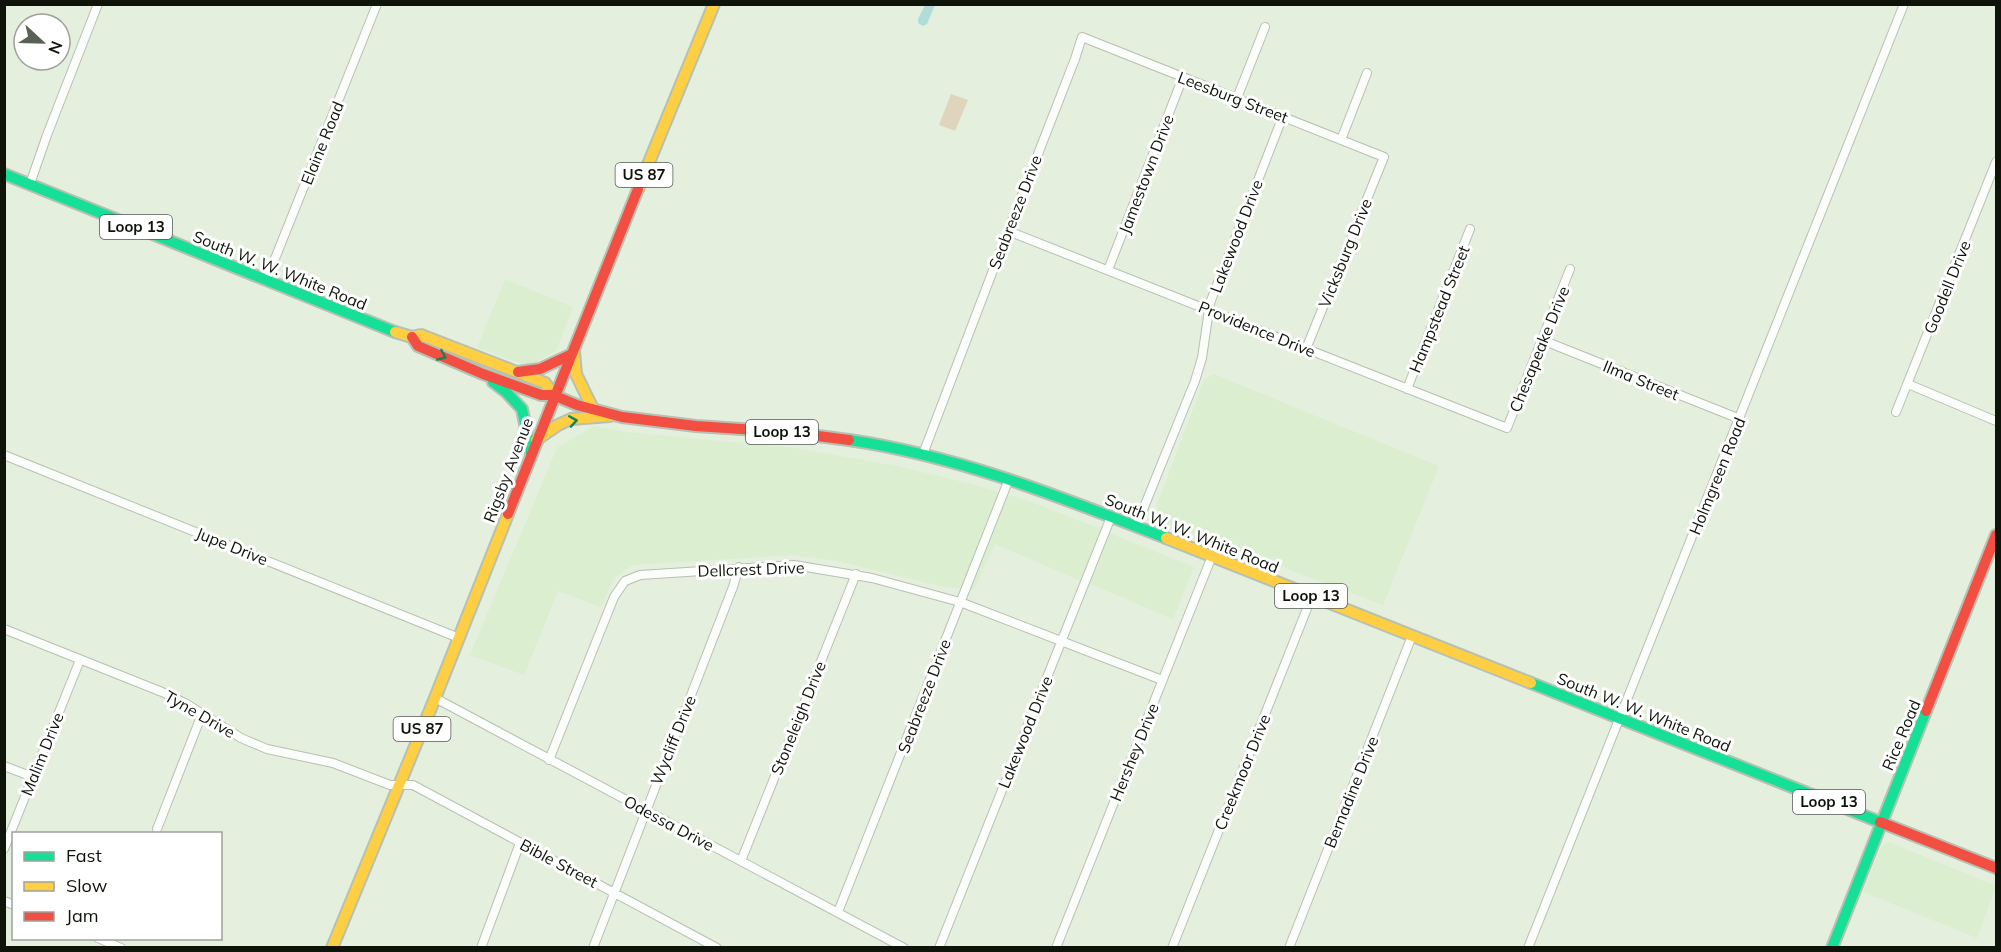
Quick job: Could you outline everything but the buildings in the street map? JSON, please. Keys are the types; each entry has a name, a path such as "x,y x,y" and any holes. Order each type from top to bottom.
{"main road":[{"name":"Rigsby Avenue","path":"332,948 459,638 553,395 714,4"},
{"name":"South W. W. White Road","path":"4,174 266,281 412,337 421,335 518,372 545,383 553,395"},
{"name":"South W. W. White Road","path":"412,337 418,346 483,375 541,395 553,395 615,416 642,421 787,432 875,444 973,467 1009,479 1111,516 1996,868"},
{"path":"518,372 540,369 572,350 576,374 593,409"},
{"path":"495,378 501,366"},
{"path":"483,375 506,392 522,409 531,453"},
{"path":"536,440 571,419 615,416"},
{"name":"Rice Road","path":"1832,948 1996,535"}],"street":[{"path":"30,184 98,4"},
{"name":"Elaine Road","path":"266,281 377,4"},
{"name":"Holmgreen Road","path":"1528,948 1904,4"},
{"path":"1237,99 1265,27"},
{"name":"Leesburg Street","path":"1082,37 1384,157"},
{"name":"Seabreeze Drive","path":"923,454 1082,37"},
{"path":"1341,140 1367,74"},
{"name":"Jamestown Drive","path":"1108,270 1183,77"},
{"name":"Lakewood Drive","path":"1136,526 1196,381 1203,358 1209,310 1283,116"},
{"name":"Vicksburg Drive","path":"1306,349 1384,157"},
{"name":"Goodell Drive","path":"1896,412 1996,162"},
{"name":"Hampstead Street","path":"1407,388 1470,229"},
{"name":"Providence Drive","path":"1008,231 1507,428"},
{"name":"Chesapeake Drive","path":"1507,428 1570,269"},
{"name":"Ilma Street","path":"1542,340 1740,419"},
{"path":"1908,384 1996,420"},
{"name":"Jupe Drive","path":"4,455 459,638"},
{"name":"Seabreeze Drive","path":"838,912 1009,479"},
{"name":"Lakewood Drive","path":"939,948 1111,516"},
{"name":"Hershey Drive","path":"1056,948 1212,556"},
{"name":"Dellcrest Drive","path":"549,760 614,597 625,581 640,575 739,567 805,565 856,574 904,585 960,602 1162,680"},
{"name":"Wycliff Drive","path":"593,948 734,587 739,567"},
{"name":"Stoneleigh Drive","path":"741,861 856,574"},
{"name":"Creekmoor Drive","path":"1172,948 1312,596"},
{"name":"Tyne Drive","path":"4,629 162,692 241,738 267,749 333,763 390,785 399,786"},
{"name":"Bernadine Drive","path":"1289,948 1412,636"},
{"name":"Malim Drive","path":"4,849 81,660"},
{"name":"Odessa Drive","path":"435,698 904,948"},
{"path":"157,829 202,714"},
{"path":"4,765 33,777"},
{"name":"Bible Street","path":"399,786 406,784 420,789 717,948"},
{"path":"482,948 520,843"},
{"path":"101,940 121,948"}],"shaded area":[{"path":"951,94 968,100 955,131 939,125"},
{"path":"505,279 573,307 556,351 529,366 477,348"},
{"path":"1213,374 1439,466 1383,605 1152,518 1204,380"},
{"path":"594,426 626,432 794,448 897,466 1026,500 1103,530 1081,581 995,544 974,590 945,587 837,561 793,555 633,565 615,577 601,607 558,591 524,675 470,655 557,448"},
{"path":"1109,533 1194,567 1173,619 1088,583"},
{"path":"1889,842 1996,886 1977,938 1863,892 1881,847"}],"water":[{"path":"925,5 935,5 927,24 923,26 918,23 918,19"}],"traffic: fast":[{"path":"4,174 395,332"},
{"path":"493,382 522,409 531,453"},
{"path":"849,440 890,447 970,467 1166,538"},
{"path":"1531,683 1880,822"},
{"path":"1832,948 1926,711"}],"traffic: slow":[{"path":"638,189 714,4"},
{"path":"395,332 412,337 421,335 545,383 553,395"},
{"path":"574,352 576,374 593,409"},
{"path":"536,440 571,419 610,416"},
{"path":"332,948 508,514"},
{"path":"1166,538 1531,683"}],"traffic: jam":[{"path":"508,514 638,189"},
{"path":"412,337 418,346 483,374 541,395 553,395 577,405 622,417 849,440"},
{"path":"518,372 540,369 570,355"},
{"path":"1926,711 1996,535"},
{"path":"1880,822 1996,868"}]}
